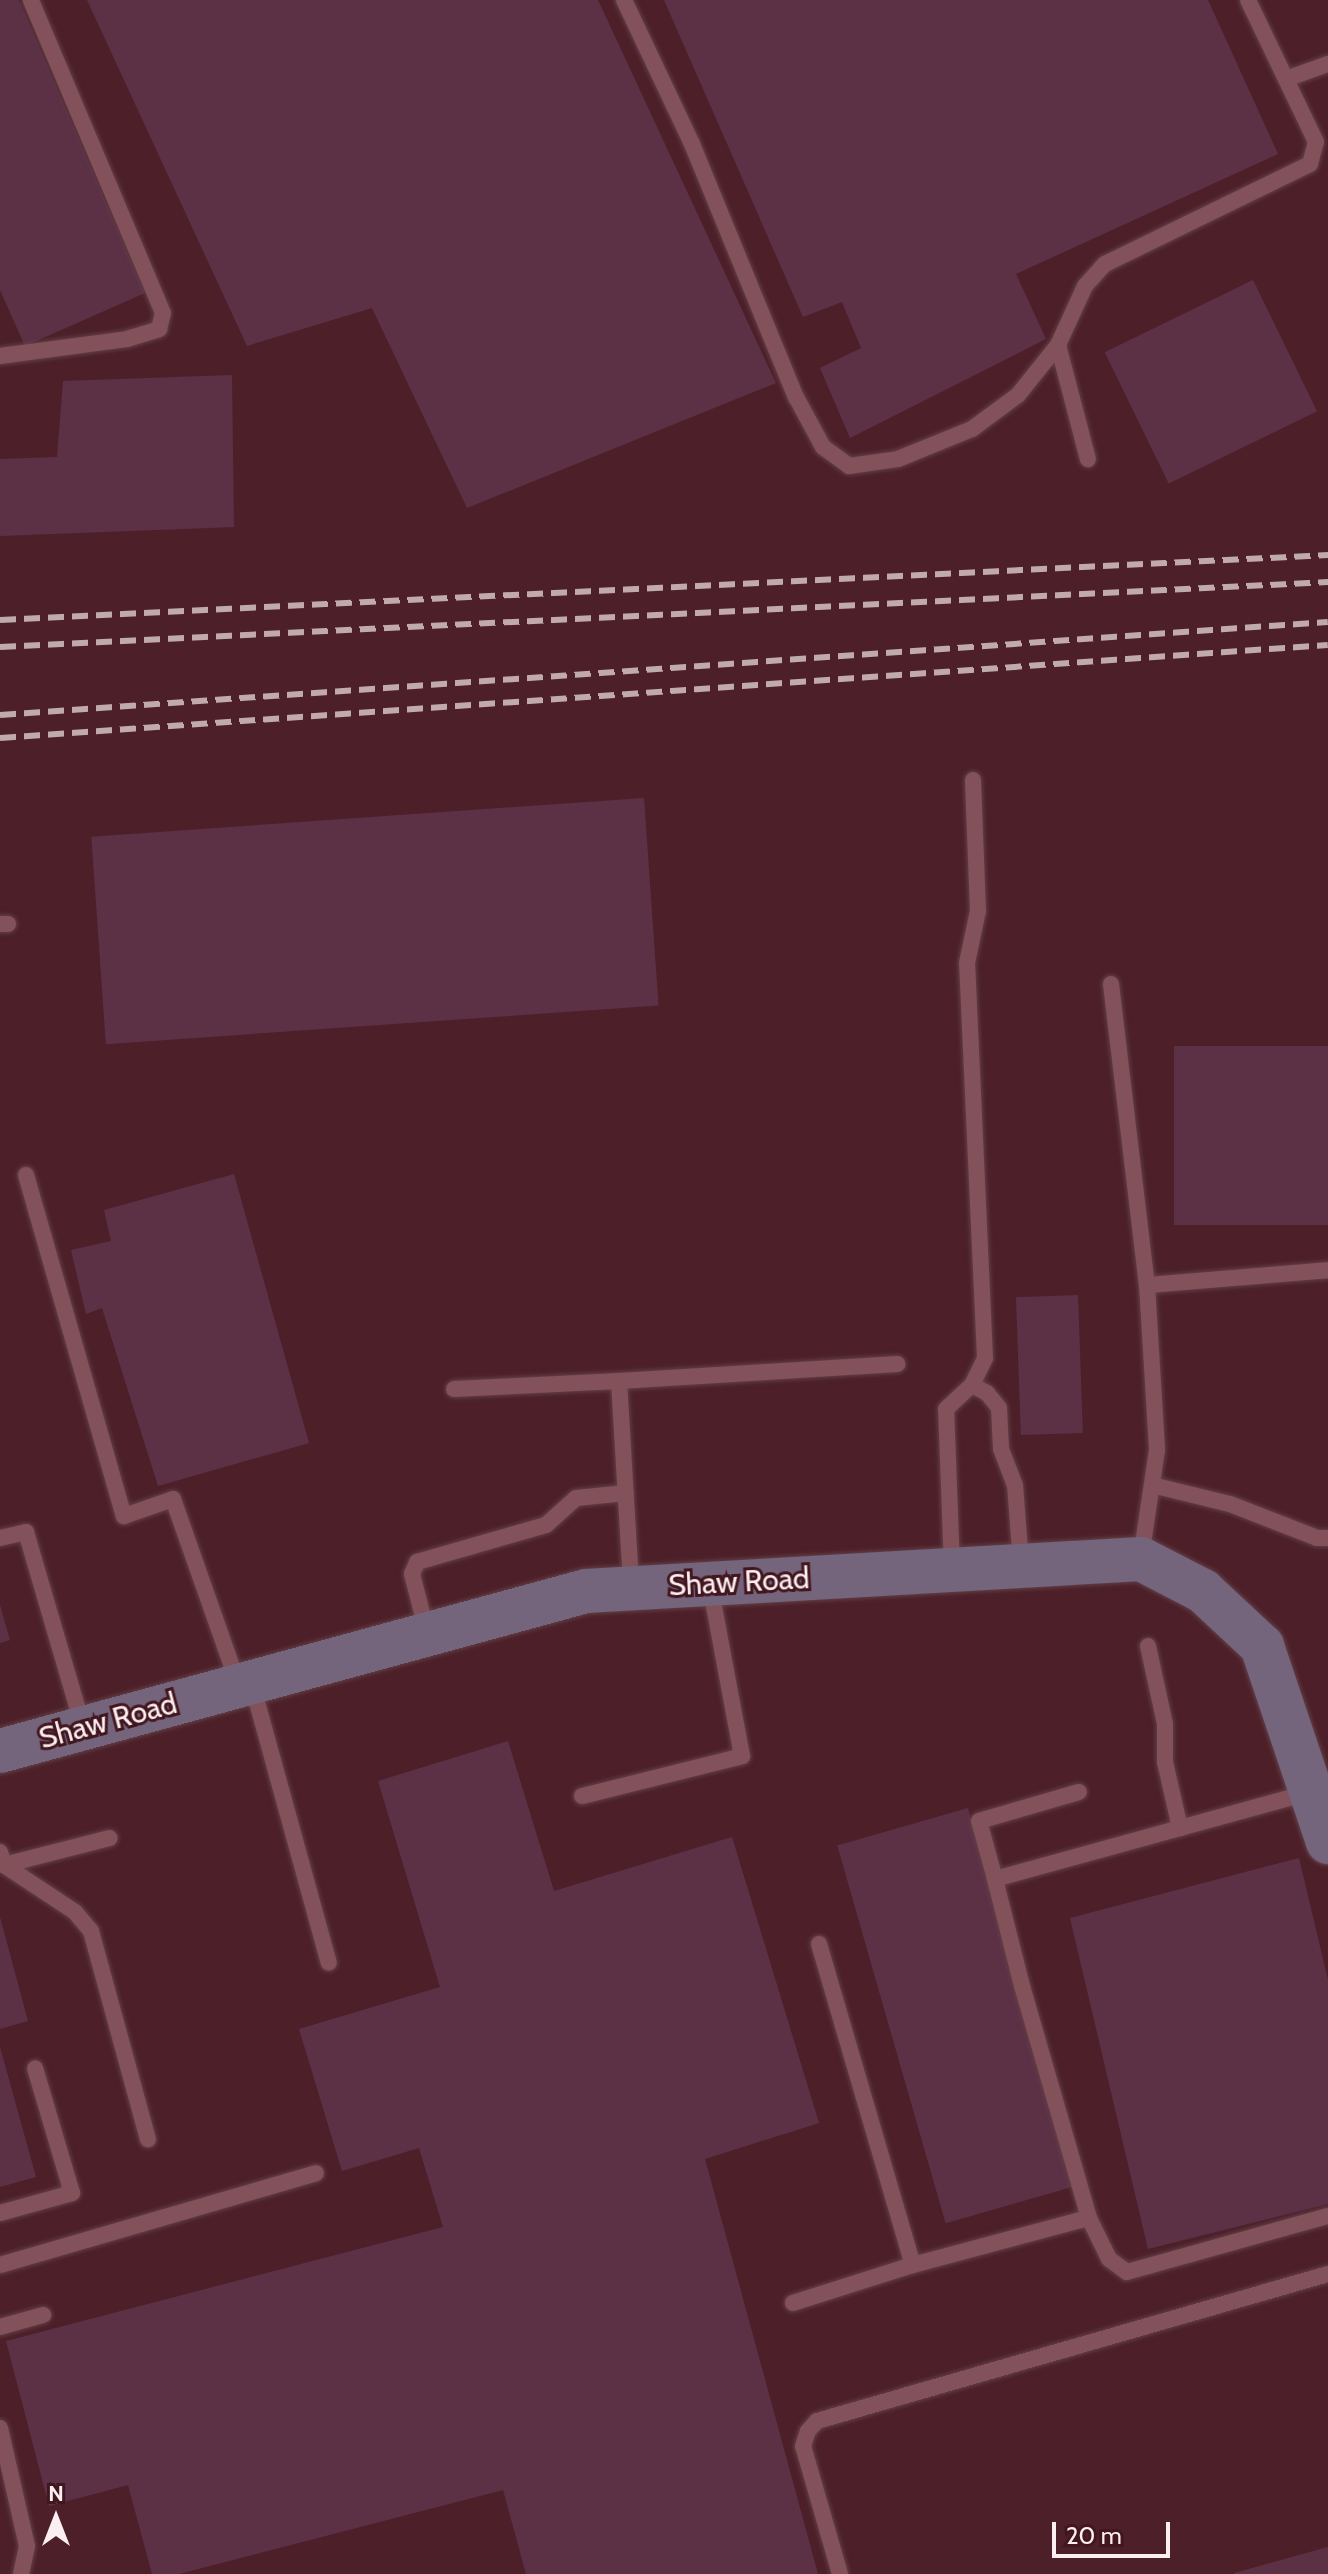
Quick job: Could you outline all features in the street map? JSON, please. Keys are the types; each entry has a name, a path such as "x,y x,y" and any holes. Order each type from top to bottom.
{"street":[{"name":"Shaw Road","path":"0,1751 586,1591 1141,1559"},
{"path":"1141,1559 1203,1591 1262,1646 1315,1774 1328,1842"}],"lane":[{"path":"0,356 127,339 159,329 163,313 31,0"},
{"path":"624,0 692,144 796,397 823,447 849,466 898,459 972,429 1018,395 1058,345 1085,286 1105,264 1310,164 1316,142 1248,0"},
{"path":"1286,79 1328,64"},
{"path":"1058,345 1088,459"},
{"path":"952,1570 946,1409 972,1385 985,1358 986,1335 967,963 978,911 973,780"},
{"path":"1111,984 1147,1285 1157,1450 1141,1559"},
{"path":"26,1175 124,1516 173,1499 246,1684 329,1963"},
{"path":"1147,1285 1328,1270"},
{"path":"454,1389 897,1364"},
{"path":"619,1381 631,1588"},
{"path":"972,1385 987,1393 999,1408 1001,1449 1015,1485 1022,1566"},
{"path":"1152,1485 1230,1504 1317,1538 1328,1538"},
{"path":"428,1634 412,1574 417,1562 546,1525 576,1498 626,1493"},
{"path":"0,1538 26,1532 83,1728"},
{"path":"582,1796 742,1756 710,1583"},
{"path":"1148,1646 1165,1724 1165,1762 1180,1828"},
{"path":"995,1879 1180,1828 1315,1774"},
{"path":"1079,1792 979,1821 1022,1986 1089,2218 1109,2259 1127,2272 1328,2216"},
{"path":"2,1858 110,1838"},
{"path":"2,1858 75,1912 91,1931 148,2139"},
{"path":"819,1944 913,2265"},
{"path":"0,2213 72,2193 35,2068"},
{"path":"0,2265 316,2173"},
{"path":"793,2303 913,2265 1089,2218"},
{"path":"840,2574 803,2446 808,2431 817,2421 1328,2274"},
{"path":"0,2327 43,2315"},
{"path":"0,2428 27,2546 21,2574"}],"building":[{"path":"0,0 19,0 145,293 25,346 0,290"},
{"path":"87,0 598,0 776,383 467,508 372,308 247,346"},
{"path":"664,0 1208,0 1278,154 1016,274 1046,339 850,438 820,368 861,348 842,302 803,317"},
{"path":"1253,280 1317,411 1169,484 1105,352"},
{"path":"232,375 234,527 0,536 0,459 57,457 63,381"},
{"path":"644,798 659,1005 106,1044 91,837"},
{"path":"1174,1046 1328,1046 1328,1225 1174,1225"},
{"path":"234,1174 309,1443 158,1486 102,1308 86,1314 71,1250 111,1241 104,1210"},
{"path":"1078,1295 1083,1433 1021,1435 1016,1297"},
{"path":"0,1605 10,1640 0,1643"},
{"path":"508,1741 554,1891 732,1837 819,2123 705,2159 818,2574 526,2574 503,2490 179,2574 152,2574 128,2485 49,2506 6,2341 443,2227 419,2148 342,2171 299,2029 440,1987 378,1781"},
{"path":"968,1808 1076,2186 946,2223 837,1845"},
{"path":"1299,1858 1328,1980 1328,2204 1148,2249 1070,1918"},
{"path":"0,1917 28,2021 0,2029"},
{"path":"0,2047 36,2177 0,2187"},
{"path":"1328,2547 1328,2574 1234,2574 1234,2573"}],"railway":[{"path":"0,620 1328,555"},
{"path":"0,647 1328,582"},
{"path":"0,715 1328,622"},
{"path":"0,738 1328,645"}]}
